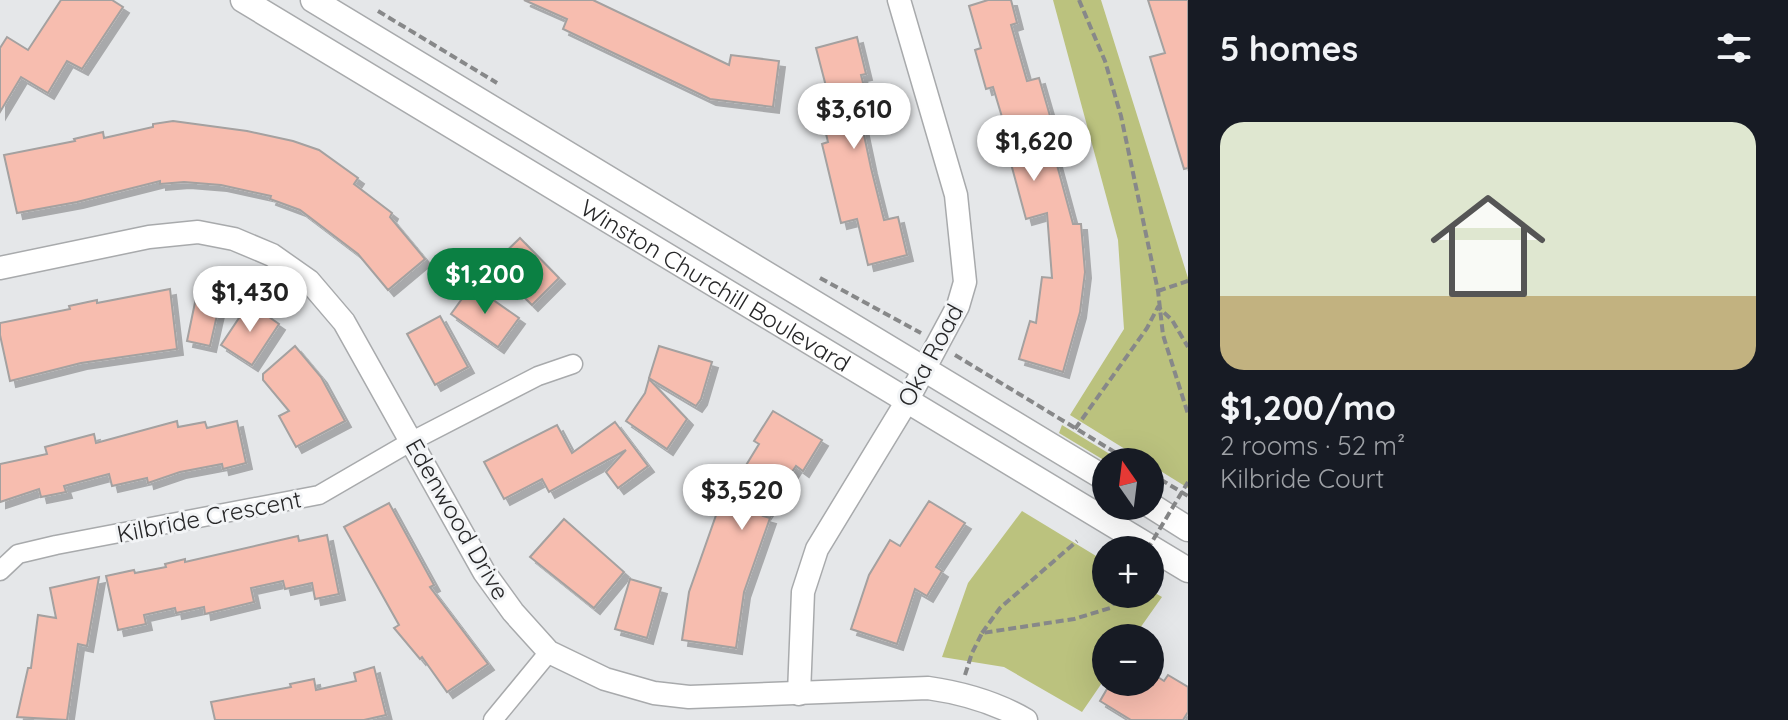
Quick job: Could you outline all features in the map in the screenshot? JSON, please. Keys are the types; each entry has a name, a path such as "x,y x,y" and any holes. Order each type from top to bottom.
{"main road":[{"name":"Winston Churchill Boulevard","path":"243,0 1188,570"},
{"name":"Winston Churchill Boulevard","path":"313,0 1092,471"},
{"path":"1164,514 1188,529"}],"street":[{"name":"Oka Road","path":"799,694 803,592 817,549 907,401 958,306 965,282 956,195 899,0"},
{"name":"Edenwood Drive","path":"0,268 149,237 198,232 234,239 272,255 309,281 344,322 484,572 513,612 549,652 605,679 654,693 689,697 928,688 960,693 1004,707 1026,720"},
{"name":"Kilbride Crescent","path":"0,571 18,554 43,548 319,495 412,441 538,376 573,364"},
{"path":"493,720 549,652"}],"path":[{"path":"1079,0 1105,61 1121,116 1158,291 1163,335 1188,414"},
{"path":"373,8 506,88"},
{"path":"810,273 905,323"},
{"path":"1158,291 1188,281"},
{"path":"1158,307 1172,320 1188,347"},
{"path":"1075,429 1147,328 1158,307"},
{"path":"971,364 1107,448"},
{"path":"1164,481 1188,496"},
{"path":"1155,536 1188,482"},
{"path":"960,693 972,653 1000,608 1077,541"},
{"path":"982,633 1074,619 1110,608"}],"green space":[{"path":"1053,0 1101,0 1188,278 1188,488 1164,473 1164,448 1123,448 1070,415 1124,329 1118,240"},
{"path":"1062,425 1100,448 1092,448 1092,453 1059,433"},
{"path":"1022,511 1092,554 1092,608 1154,608 1143,624 1092,624 1093,696 1082,712 1004,667 942,657 968,583"}],"building":[{"path":"61,0 112,0 123,7 82,69 67,61 48,93 21,77 0,112 0,48 7,37 28,50"},
{"path":"524,0 593,0 729,65 731,55 779,61 773,107 710,99 563,29 567,19"},
{"path":"988,0 1011,0 1017,23 1011,25 1027,81 1039,78 1050,116 1044,117 1073,224 1081,224 1085,272 1080,312 1063,372 1019,359 1030,321 1036,323 1042,277 1052,278 1047,213 1026,219 1004,138 1008,137 993,87 986,89 975,50 981,48 969,6"},
{"path":"1148,0 1188,0 1188,168 1184,169 1150,57 1165,53"},
{"path":"857,37 866,74 861,75 872,118 861,121 871,168 884,220 898,217 907,255 868,265 857,219 841,223 822,144 828,142 817,97 828,94 816,48"},
{"path":"173,121 247,131 319,150 358,178 354,184 392,213 390,217 425,259 388,290 358,254 300,210 270,199 271,196 221,185 160,184 160,181 17,213 4,155 75,141 103,132 104,138"},
{"path":"520,238 559,278 532,305 492,265"},
{"path":"472,285 519,318 498,347 451,314"},
{"path":"198,288 222,293 210,346 187,341"},
{"path":"170,289 177,349 81,363 10,381 0,323 70,309 69,306 97,300 97,303"},
{"path":"249,303 279,324 252,365 221,345"},
{"path":"440,316 468,367 435,385 407,334"},
{"path":"295,346 321,377 345,421 296,447 279,416 289,411 263,380 263,374"},
{"path":"659,346 712,362 696,406 649,378"},
{"path":"649,379 687,419 667,449 626,421 645,393"},
{"path":"773,411 822,440 803,471 796,466 763,516 770,518 744,592 736,648 682,640 689,592 733,467 740,475 759,444 754,441"},
{"path":"177,421 178,427 205,422 207,428 237,421 246,463 223,469 222,464 180,472 148,483 147,478 112,486 109,474 64,486 66,492 41,497 39,489 0,502 0,464 47,454 45,447 94,434 96,443"},
{"path":"615,422 648,466 618,488 606,472 626,450 549,492 542,479 504,499 484,462 557,425 572,453"},
{"path":"929,501 965,523 936,567 942,571 927,596 915,589 897,644 851,629 869,575 890,540 900,546"},
{"path":"389,503 434,585 430,587 488,664 447,692 422,657 420,659 394,628 399,625 344,527"},
{"path":"564,519 624,572 594,608 530,557"},
{"path":"327,535 339,594 315,599 312,583 285,589 283,581 251,588 254,602 205,614 204,607 176,613 175,608 144,615 146,624 118,630 106,576 166,567 165,564 185,559 185,562 298,536 299,541"},
{"path":"99,577 87,646 78,644 67,720 17,717 28,668 31,668 38,615 56,618 50,588"},
{"path":"630,579 661,588 647,638 615,629"},
{"path":"374,667 386,715 364,720 215,720 211,702 291,687 290,684 314,679 316,690 356,681 354,673"},
{"path":"1168,675 1188,687 1188,712 1183,720 1131,720 1100,701 1103,696 1164,696 1164,681"}]}
